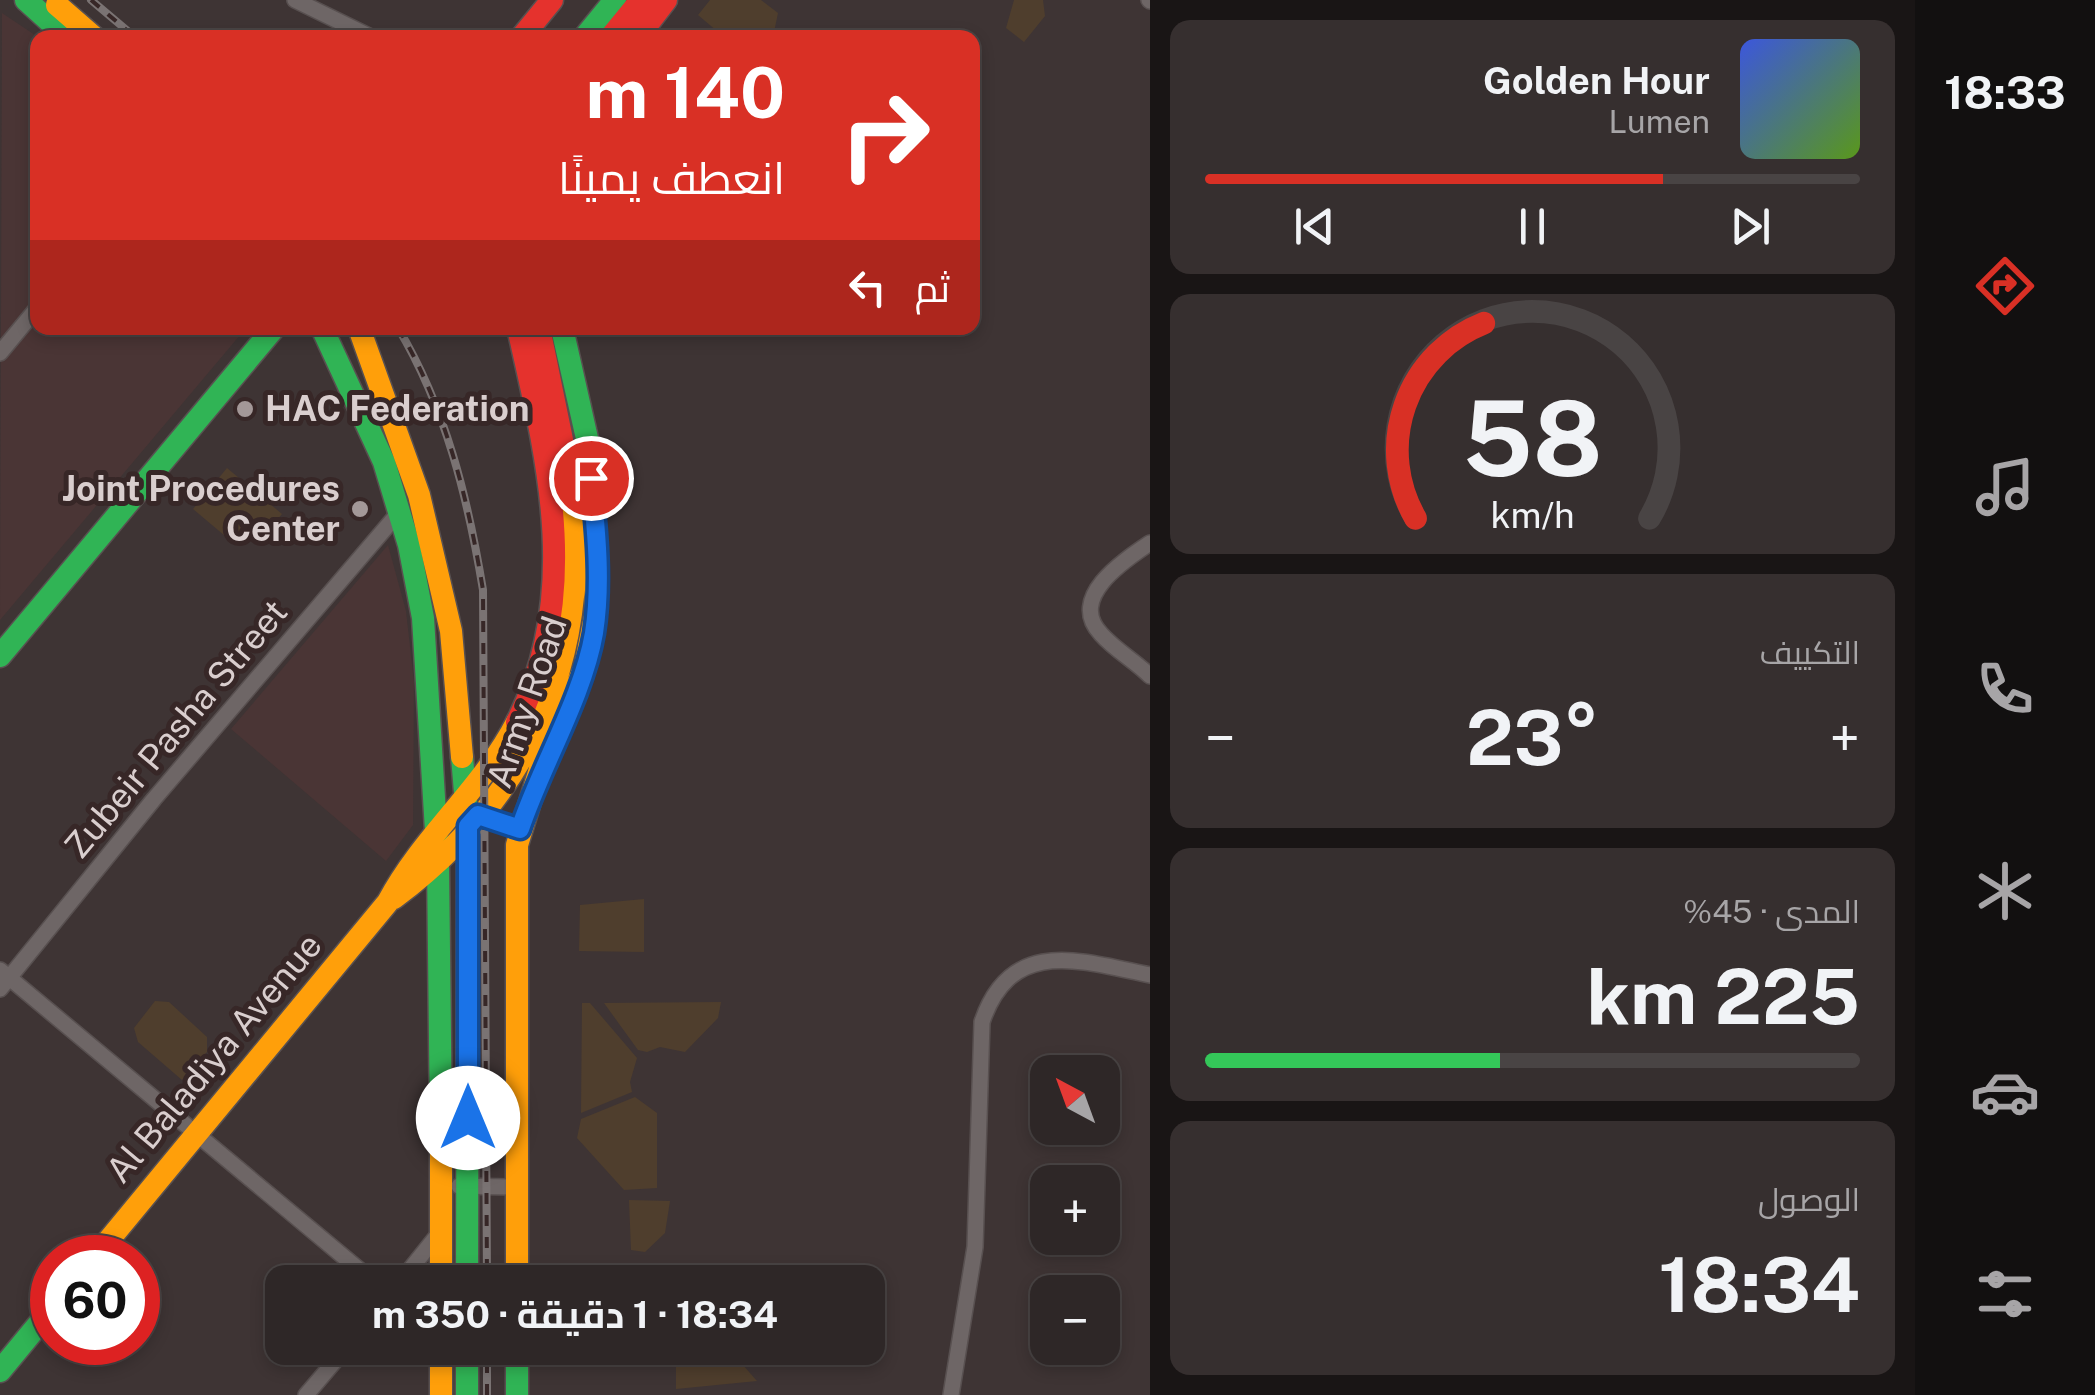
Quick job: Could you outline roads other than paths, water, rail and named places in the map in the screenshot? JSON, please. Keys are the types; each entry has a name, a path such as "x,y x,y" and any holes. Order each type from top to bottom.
{"main road":[{"path":"26,0 59,30"},
{"path":"52,0 85,30"},
{"path":"528,30 552,0"},
{"path":"591,30 615,0"},
{"path":"616,30 640,0"},
{"path":"643,30 666,0"},
{"path":"0,656 268,335"},
{"path":"326,335 371,423 401,510 418,589 431,686 439,857 441,1265"},
{"path":"361,335 418,494 443,594 457,687 470,815 467,1265"},
{"path":"388,902 439,857 470,815 520,715 554,624 558,531 553,481 520,335"},
{"path":"388,902 403,870 437,829 470,815 513,774 537,732 561,676 576,619 578,530 573,476 541,335"},
{"name":"Army Road","path":"517,1265 514,892 520,829 540,769 585,666 596,611 593,465 564,335"},
{"path":"470,815 520,829"},
{"name":"Al Baladiya Avenue","path":"113,1235 388,902"},
{"path":"0,1371 30,1335"},
{"path":"441,1365 442,1395"},
{"path":"467,1365 467,1395"},
{"path":"517,1365 517,1395"}],"street":[{"path":"295,0 357,30"},
{"path":"0,353 30,317"},
{"name":"Zubeir Pasha Street","path":"3,979 401,510"},
{"path":"1150,543 1102,580 1090,602 1091,619 1099,633 1150,676"},
{"path":"951,1395 975,1247 982,1022 990,1000 1004,980 1025,966 1048,959 1150,975"},
{"path":"3,979 354,1265"},
{"path":"441,1186 515,1187"},
{"path":"414,1265 440,1232"},
{"path":"306,1395 332,1365"}],"railway":[{"path":"91,0 127,30"},
{"path":"402,335 429,390 453,455 483,590 487,1265"},
{"path":"487,1365 487,1395"}],"place":[{"name":"HAC Federation","path":"245,409"},
{"name":"Joint Procedures Center","path":"360,509"}]}
